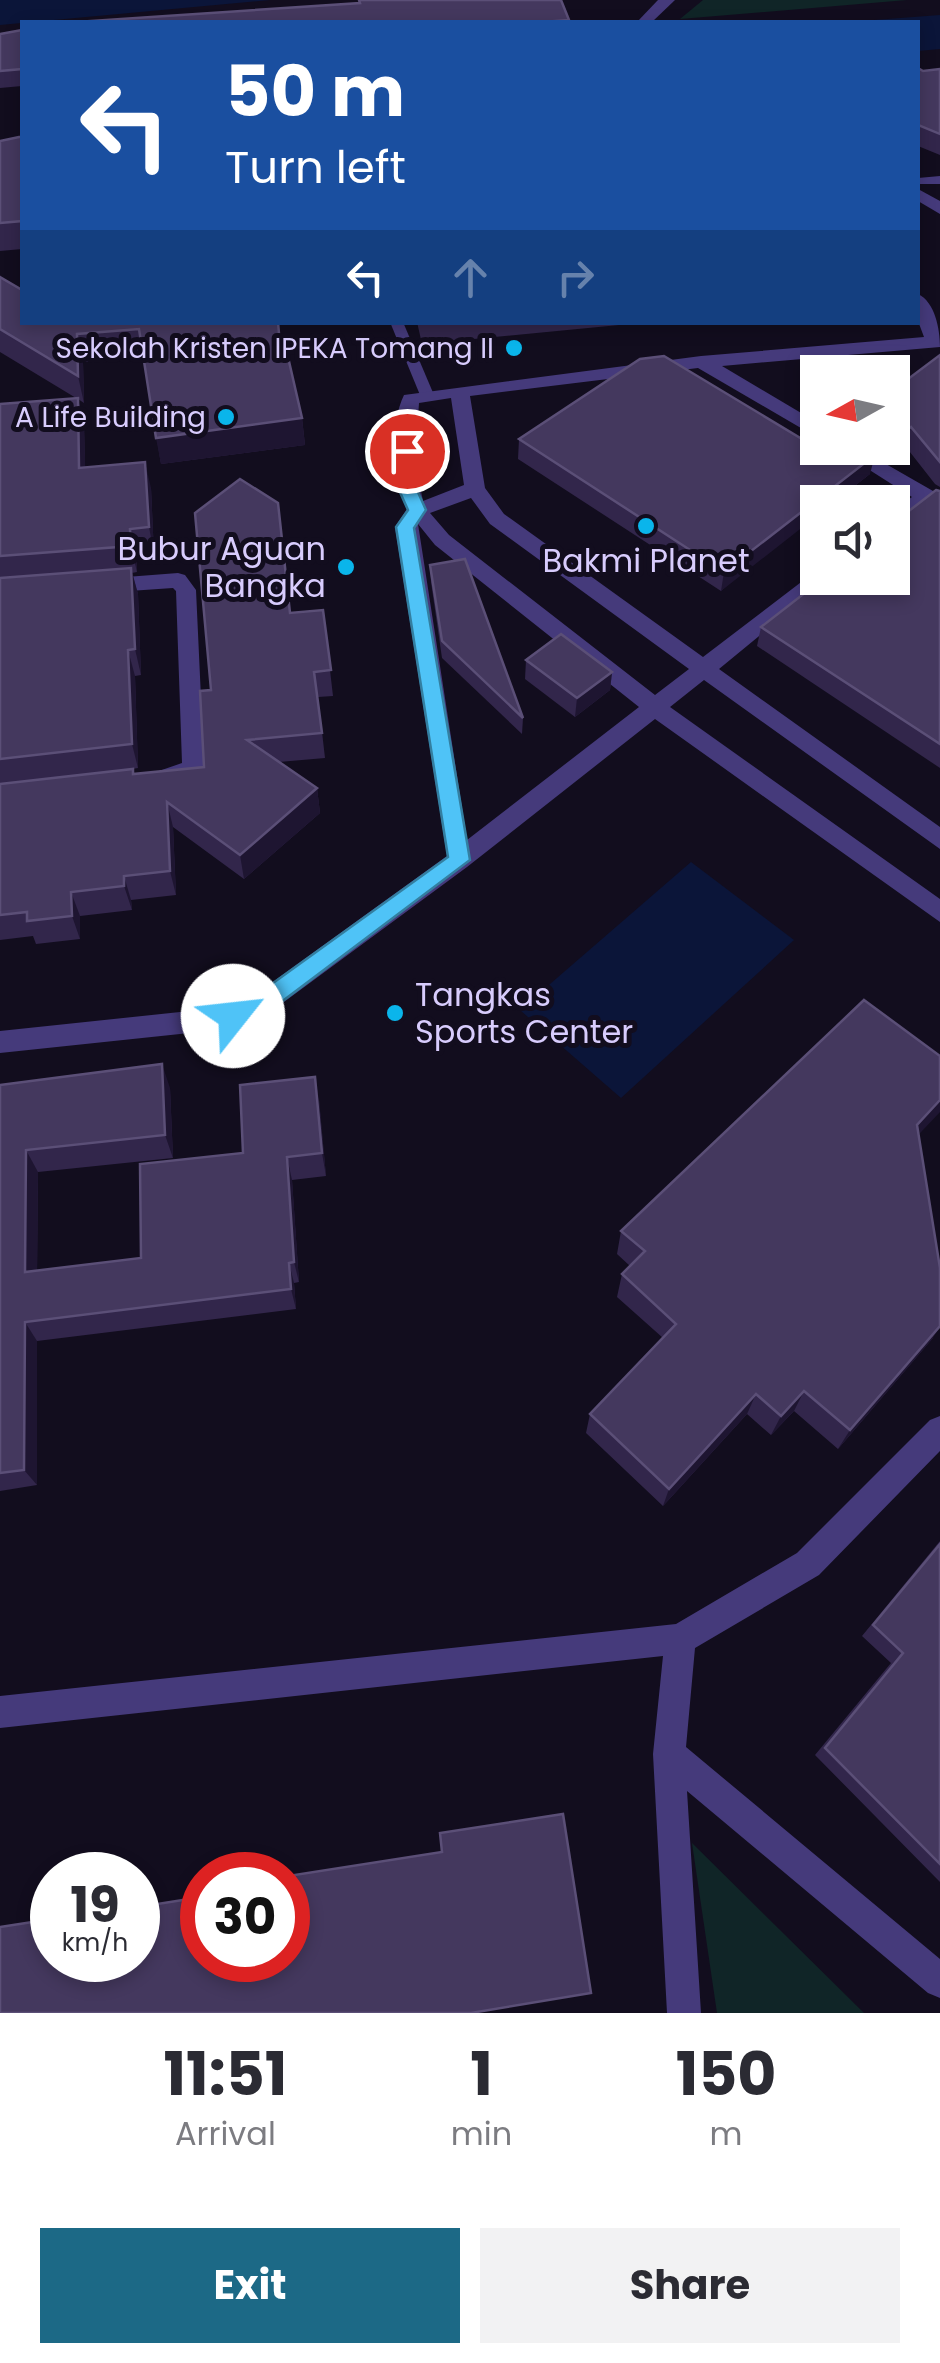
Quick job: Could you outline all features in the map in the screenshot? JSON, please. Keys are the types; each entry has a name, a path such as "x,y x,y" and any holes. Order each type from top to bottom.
{"street":[{"path":"646,20 668,0"},
{"path":"920,304 937,341 702,362 426,394 411,399 406,412 408,490 417,510 442,540 653,706 940,912"},
{"path":"702,362 800,421"},
{"path":"460,392 475,489 497,519 940,840"},
{"path":"873,465 933,500"},
{"path":"459,860 405,527 417,510 475,489"},
{"path":"910,512 933,500"},
{"path":"73,588 178,580 186,590 193,763 190,772 147,780"},
{"path":"0,1042 200,1022 256,1008 459,860 800,593"},
{"path":"0,1712 680,1639 808,1564 940,1430"},
{"path":"680,1639 670,1754 684,2013"},
{"path":"670,1754 940,1981"}],"lane":[{"path":"397,325 426,394"}],"green space":[{"path":"703,0 907,0 680,19"},
{"path":"692,1843 864,2013 717,2013"}],"water":[{"path":"0,0 270,0 20,20 20,23 0,25"},
{"path":"940,15 940,49 920,51 920,20 874,20"},
{"path":"691,862 794,940 621,1098 520,1010"}],"building":[{"path":"359,0 561,0 569,20 106,20 360,3"},
{"path":"20,30 20,69 0,71 0,34"},
{"path":"920,69 940,69 940,134 920,126"},
{"path":"20,137 20,221 0,223 0,141"},
{"path":"0,277 20,289 20,325 278,325 280,345 285,344 302,418 156,438 139,329 77,334 78,376 0,329"},
{"path":"940,355 940,462 910,428 910,378"},
{"path":"664,356 800,438 800,465 862,465 836,485 800,485 800,513 724,572 519,439 640,359"},
{"path":"78,398 79,468 145,462 149,527 130,529 131,546 0,556 0,404"},
{"path":"240,479 278,503 290,613 323,610 331,670 314,672 322,733 247,740 317,788 240,855 167,802 170,871 124,876 124,886 71,892 72,916 27,921 27,912 0,915 0,784 133,769 133,774 204,767 200,691 211,690 195,513"},
{"path":"940,491 940,744 761,627 802,595 910,595 910,510"},
{"path":"465,559 523,718 442,641 430,565"},
{"path":"131,568 135,649 128,650 132,744 0,759 0,578"},
{"path":"561,634 612,672 577,698 526,660"},
{"path":"864,1000 940,1056 940,1100 917,1125 940,1268 940,1326 850,1430 804,1391 781,1416 756,1394 669,1489 590,1414 676,1324 622,1274 645,1251 621,1231"},
{"path":"162,1064 165,1135 26,1150 25,1272 141,1258 140,1164 243,1153 240,1085 315,1077 322,1153 287,1157 294,1262 289,1263 291,1289 25,1322 24,1470 0,1473 0,1085"},
{"path":"940,1544 940,1864 825,1748 903,1653 873,1625"},
{"path":"563,1814 591,1993 471,2013 0,2013 0,1927 30,1922 30,1982 160,1982 160,1904 180,1900 180,1982 310,1982 310,1873 442,1852 440,1833"}],"place":[{"name":"Sekolah Kristen IPEKA Tomang II","path":"514,348"},
{"name":"A Life Building","path":"226,417"},
{"name":"Bakmi Planet","path":"646,526"},
{"name":"Bubur Aguan Bangka","path":"346,567"},
{"name":"Tangkas Sports Center","path":"395,1013"}],"route":[{"path":"233,1016 256,1008 459,860 405,527 417,510 408,490 407,451"}]}
